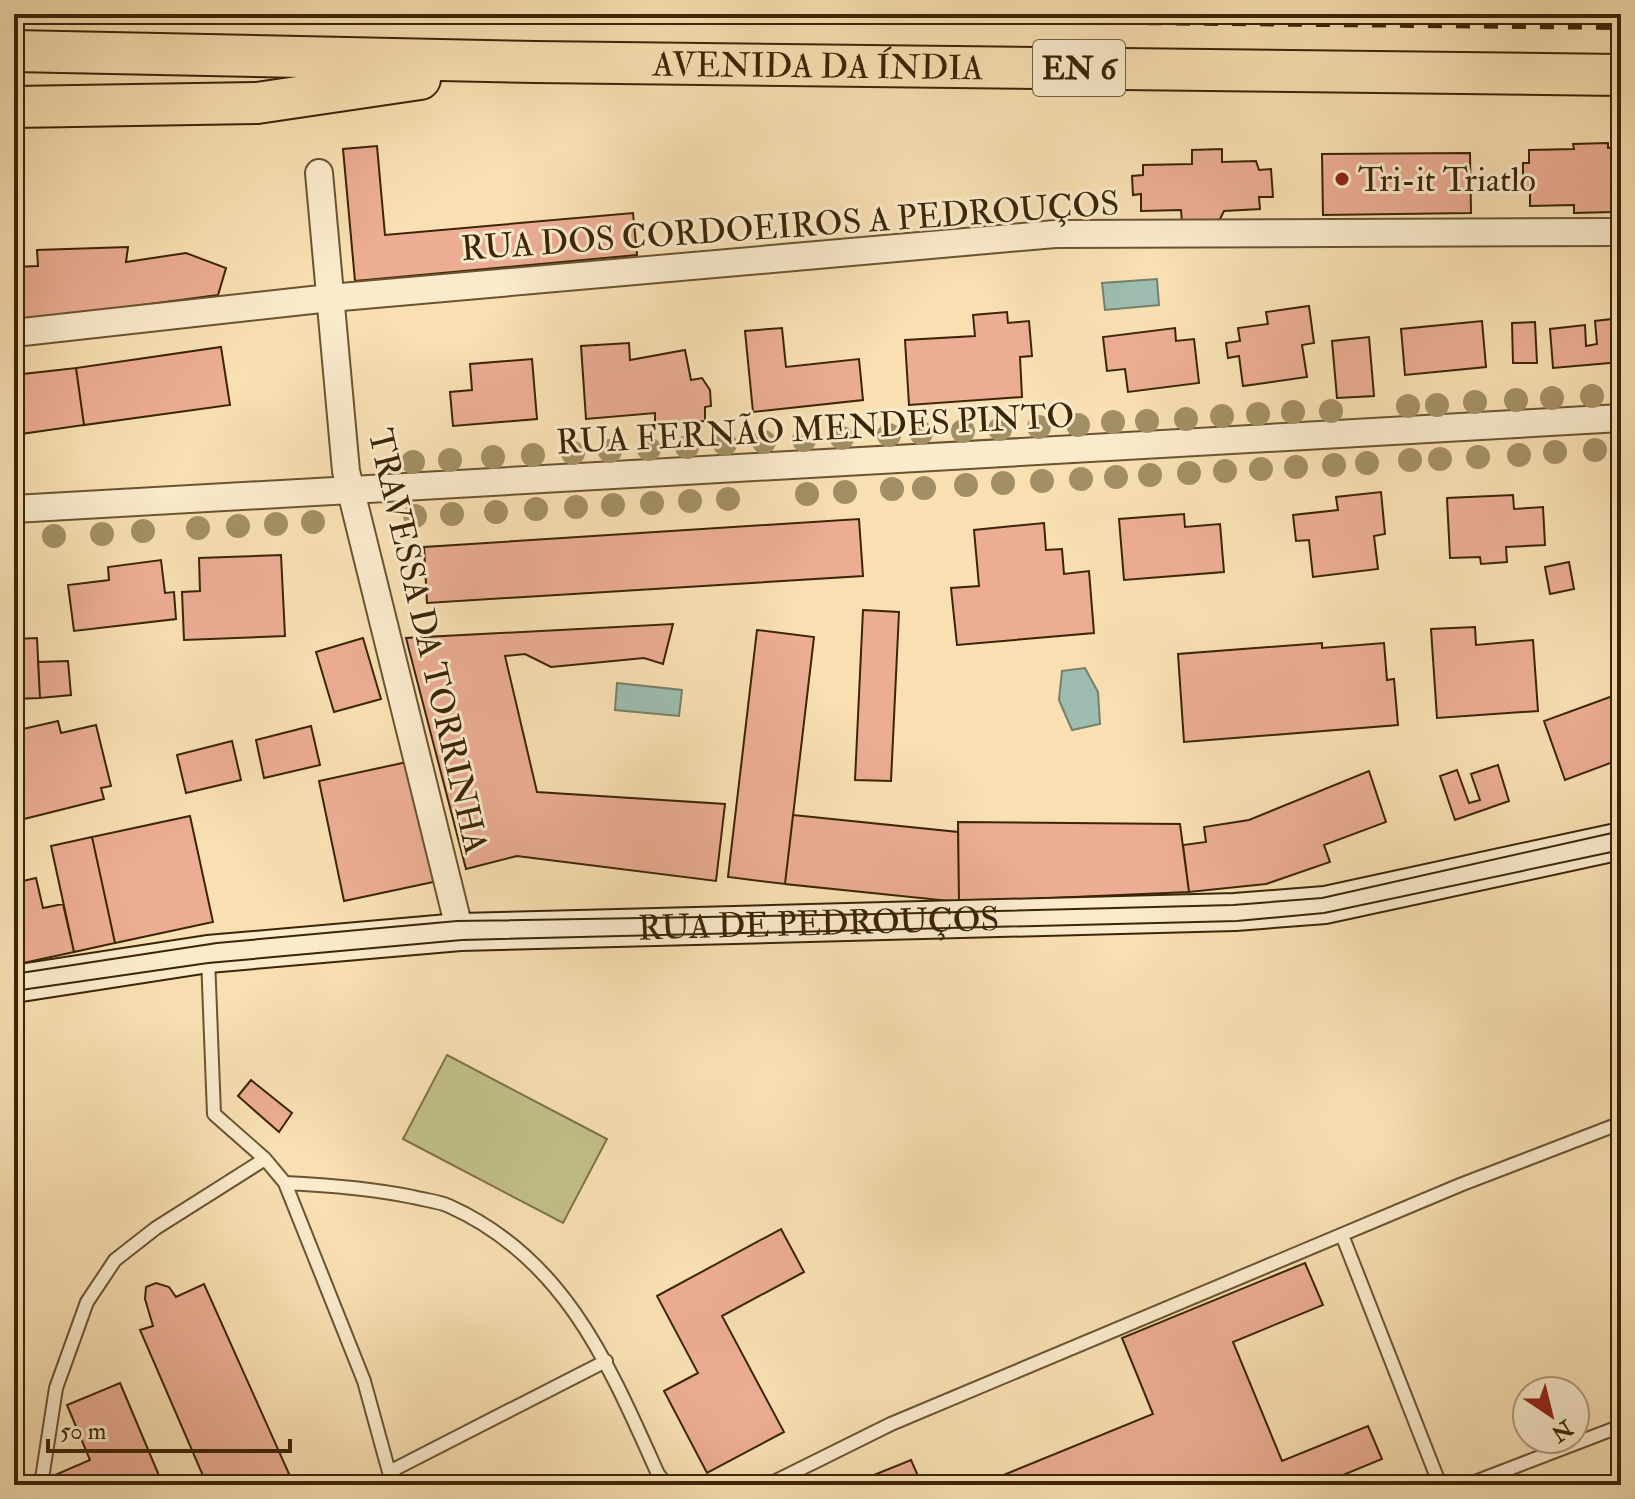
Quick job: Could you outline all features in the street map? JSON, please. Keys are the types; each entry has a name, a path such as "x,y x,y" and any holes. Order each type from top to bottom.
{"main road":[{"name":"AVENIDA DA ÍNDIA","path":"14,51 536,62 1621,75"},
{"path":"14,107 257,103 536,62"}],"street":[{"name":"TRAVESSA DA TORRINHA","path":"319,173 346,471 460,932"},
{"name":"RUA DOS CORDOEIROS A PEDROUÇOS","path":"14,333 330,298 1055,234 1621,232"},
{"name":"RUA FERNÃO MENDES PINTO","path":"14,509 1621,418"},
{"name":"RUA DE PEDROUÇOS","path":"14,984 208,954 460,932 1265,910 1325,905 1621,841"}],"lane":[{"path":"208,954 214,1114 265,1159 285,1183 364,1381 389,1472 403,1485"},
{"path":"768,1485 891,1424 1460,1185 1621,1123"},
{"path":"41,1485 56,1388 87,1302 115,1260 156,1228 265,1159"},
{"path":"285,1183 367,1187 447,1204 512,1242 565,1296 606,1361 658,1474 667,1485"},
{"path":"1342,1235 1440,1485"},
{"path":"389,1472 606,1361"},
{"path":"1467,1485 1621,1426"}],"shaded area":[{"path":"1157,279 1159,305 1105,310 1102,283"},
{"path":"1085,668 1098,692 1100,724 1072,730 1059,700 1062,671"},
{"path":"617,683 682,690 679,716 615,710"},
{"path":"447,1055 607,1139 563,1223 403,1139"}],"building":[{"path":"1608,143 1608,148 1621,147 1621,204 1611,204 1612,212 1574,213 1574,205 1530,206 1530,192 1523,192 1523,163 1529,163 1529,150 1574,149 1573,144"},
{"path":"377,146 385,235 633,213 637,255 355,281 343,149"},
{"path":"1222,149 1222,162 1256,161 1259,170 1271,169 1273,197 1259,197 1260,209 1224,211 1219,221 1182,222 1181,210 1141,211 1141,194 1133,195 1132,176 1143,175 1143,165 1192,164 1192,150"},
{"path":"1470,153 1471,213 1323,215 1322,154"},
{"path":"128,247 126,262 186,253 226,268 218,295 14,322 14,267 38,266 37,250"},
{"path":"1309,306 1314,343 1302,345 1307,377 1243,386 1239,356 1228,358 1226,343 1240,341 1238,328 1268,324 1266,312"},
{"path":"1621,308 1621,362 1553,368 1550,329 1585,325 1586,346 1597,344 1595,321 1620,318"},
{"path":"1007,312 1008,323 1029,321 1032,356 1020,357 1022,397 909,405 905,340 975,336 973,315"},
{"path":"1482,321 1486,367 1405,375 1401,329"},
{"path":"1535,322 1537,363 1513,363 1512,323"},
{"path":"782,328 786,367 859,359 863,400 753,412 745,331"},
{"path":"1175,328 1176,341 1194,339 1199,383 1128,392 1125,369 1107,371 1103,337"},
{"path":"1369,337 1374,396 1337,398 1332,341"},
{"path":"629,343 630,360 685,350 691,380 702,378 710,390 711,406 705,407 705,421 655,425 655,413 586,419 581,346"},
{"path":"221,347 230,405 84,425 76,368"},
{"path":"532,359 537,419 453,426 450,392 472,390 470,364"},
{"path":"76,368 84,425 14,435 14,375"},
{"path":"1381,492 1385,534 1374,536 1378,569 1313,577 1309,540 1296,541 1293,515 1338,510 1336,497"},
{"path":"1513,495 1514,509 1543,507 1545,545 1506,547 1507,562 1481,564 1480,557 1450,558 1447,498"},
{"path":"1184,514 1185,527 1220,524 1224,572 1124,580 1119,519"},
{"path":"859,519 863,576 427,603 424,547"},
{"path":"1044,523 1046,550 1062,549 1064,574 1089,571 1094,633 957,645 951,588 979,586 974,530"},
{"path":"281,555 285,636 184,640 182,592 200,591 199,558"},
{"path":"161,560 165,593 174,592 176,619 74,631 68,585 109,580 108,567"},
{"path":"1569,562 1574,589 1550,594 1545,567"},
{"path":"863,610 899,612 891,781 855,780"},
{"path":"673,624 663,664 644,658 551,667 525,654 505,656 537,792 725,804 716,881 517,856 466,869 406,638"},
{"path":"1475,627 1476,645 1533,640 1538,711 1437,718 1431,629"},
{"path":"757,630 814,637 785,884 728,877"},
{"path":"37,638 40,698 14,699 14,639"},
{"path":"363,638 381,699 334,712 316,652"},
{"path":"1322,643 1322,648 1384,643 1387,680 1394,679 1398,725 1184,742 1178,654"},
{"path":"68,661 71,695 40,698 38,662"},
{"path":"1621,693 1621,759 1565,780 1544,721"},
{"path":"58,721 61,733 96,725 111,786 101,788 104,799 20,820 18,812 14,813 14,731"},
{"path":"311,726 320,765 264,778 256,740"},
{"path":"232,741 241,780 186,793 177,755"},
{"path":"407,762 438,881 344,901 319,781"},
{"path":"1498,765 1509,801 1455,820 1440,776 1457,770 1469,803 1480,800 1471,774"},
{"path":"1369,771 1386,822 1324,845 1330,862 1266,884 1189,892 1183,845 1206,842 1204,827 1249,820"},
{"path":"793,815 958,832 959,902 785,884"},
{"path":"190,816 213,922 115,943 92,837"},
{"path":"958,822 1180,824 1189,892 959,902"},
{"path":"92,837 115,943 74,952 51,846"},
{"path":"36,878 43,908 63,904 74,952 14,965 14,883"},
{"path":"251,1080 292,1113 279,1132 238,1096"},
{"path":"781,1229 804,1272 722,1316 784,1432 707,1473 664,1391 698,1373 657,1296"},
{"path":"1305,1263 1323,1305 1233,1342 1282,1461 1368,1426 1382,1459 1319,1485 979,1485 1153,1414 1122,1338"},
{"path":"156,1283 169,1287 176,1297 204,1284 294,1485 207,1485 140,1330 153,1326 145,1299 146,1287"},
{"path":"120,1383 163,1485 59,1485 55,1475 90,1460 67,1405"},
{"path":"911,1460 922,1485 849,1485"}],"tram line":[{"path":"14,974 217,943 457,921 1233,905 1322,898 1621,831"},
{"path":"14,991 208,963 462,940 1237,921 1324,913 1621,850"}],"railway":[{"path":"336,14 1621,27"}],"place":[{"name":"Tri-it Triatlo","path":"1342,179"}]}
